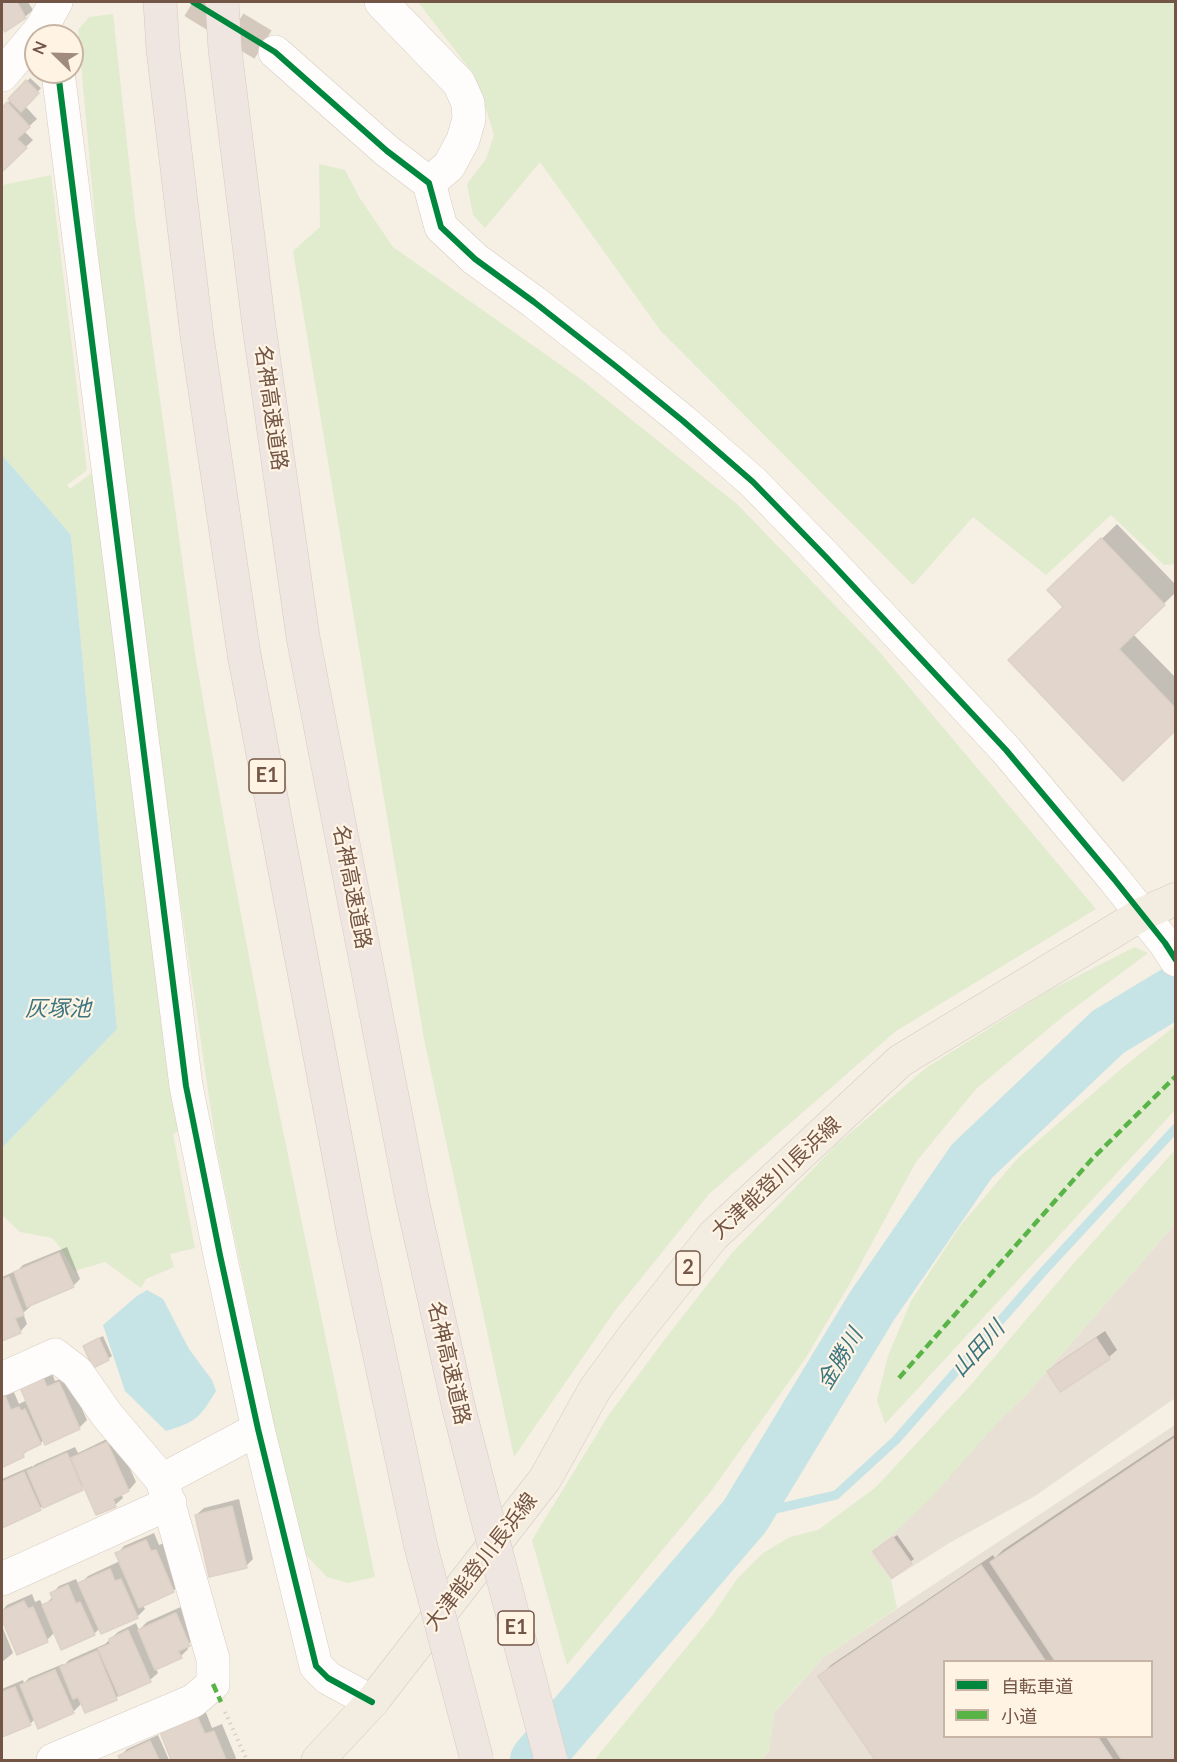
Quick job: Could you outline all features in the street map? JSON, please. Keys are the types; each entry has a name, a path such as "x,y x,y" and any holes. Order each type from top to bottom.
{"highway":[{"name":"E1","path":"160,2 163,50 197,336 244,654 354,1236 420,1544 477,1761"},
{"name":"名神高速道路","path":"222,2 225,50 258,314 303,637 412,1199 459,1409 551,1761"}],"main road":[{"name":"大津能登川長浜線","path":"318,1761 372,1702 545,1479 595,1389 713,1236 900,1061 1142,914 1176,898"}],"street":[{"path":"381,2 459,83 468,103 469,119 463,140 449,166 429,183"},
{"path":"2,75 49,22"},
{"path":"275,52 387,151 429,183 441,227 475,259 534,302 683,421 753,482 818,548 1006,750 1142,914 1170,952"},
{"path":"60,84 186,1086 258,1429 316,1666 328,1678 372,1702"},
{"path":"2,1379 55,1355 77,1372 166,1492 213,1659 213,1683 193,1701 54,1761"},
{"path":"2,1579 166,1492 258,1429"}],"path":[{"path":"221,1702 247,1761"}],"shaded area":[{"path":"1175,1224 1175,1398 1035,1496 951,1542 891,1580 870,1553 893,1534 1028,1393"},
{"path":"1175,1425 1175,1760 761,1760 769,1751 774,1713 824,1657"}],"green space":[{"path":"418,2 1175,2 1175,564 1164,565 1111,515 1046,575 973,517 913,585 660,330 540,162 485,228 473,215 467,184 486,159 494,135 472,72"},
{"path":"113,14 135,217 195,654 269,1063 375,1577 348,1583 327,1577 302,1551 292,1517 217,1151 170,831 108,365 83,84 83,24 89,17"},
{"path":"319,164 345,170 359,197 393,247 582,380 738,505 877,649 1096,909 896,1031 709,1194 614,1312 514,1457 424,1039 293,251 320,227"},
{"path":"51,175 87,470 67,485 70,489 92,473 179,1131 173,1134 195,1248 170,1254 174,1267 146,1279 141,1288 105,1262 74,1271 52,1238 20,1232 2,1215 2,1148 117,1029 71,535 2,455 3,185"},
{"path":"1135,947 1148,953 1065,1015 976,1089 916,1162 849,1285 805,1359 712,1490 567,1665 532,1540 608,1416 732,1253 836,1145 926,1068 1050,990"},
{"path":"1175,1026 1175,1110 885,1424 877,1400 888,1356 911,1301 960,1226 1017,1159 1121,1069"},
{"path":"1175,1150 1175,1224 1028,1393 998,1422 932,1497 870,1553 891,1580 897,1608 824,1657 793,1691 774,1713 769,1751 761,1760 597,1760 596,1758 712,1616 737,1579 763,1553 790,1537 818,1530 876,1487 969,1387 1074,1263"}],"water":[{"name":"灰塚池","path":"2,455 71,535 117,1029 2,1148"},
{"path":"147,1290 163,1299 189,1349 212,1380 216,1391 197,1417 185,1425 166,1431 125,1391 103,1325"}],"building":[{"path":"2,2 17,2 26,18 5,32 2,27"},
{"path":"24,82 24,84 30,84 39,93 21,112 8,99"},
{"path":"7,102 30,127 17,139 27,148 3,171 2,108"},
{"path":"1101,538 1165,605 1119,649 1176,709 1176,730 1123,781 1008,660 1063,607 1047,590"},
{"path":"59,1253 74,1287 27,1307 14,1272"},
{"path":"9,1277 24,1315 15,1318 21,1333 2,1341 2,1280"},
{"path":"99,1338 109,1360 93,1368 83,1346"},
{"path":"1096,1338 1110,1359 1060,1392 1047,1371"},
{"path":"42,1375 47,1387 59,1382 80,1429 45,1445 19,1385"},
{"path":"5,1396 11,1410 19,1407 21,1411 25,1409 41,1444 23,1453 24,1457 3,1467 2,1398"},
{"path":"1176,1437 1176,1760 1122,1760 1107,1738 1153,1738 1153,1660 1055,1660 990,1562"},
{"path":"107,1442 129,1491 113,1499 116,1507 96,1515 71,1458"},
{"path":"67,1453 83,1490 43,1508 27,1471"},
{"path":"24,1472 41,1510 2,1528 2,1482"},
{"path":"232,1506 247,1568 209,1577 195,1515"},
{"path":"893,1537 912,1564 892,1578 873,1551"},
{"path":"146,1540 151,1551 156,1550 174,1592 139,1608 115,1553"},
{"path":"981,1565 1045,1660 943,1660 943,1738 1098,1738 1113,1760 875,1760 818,1676"},
{"path":"110,1569 115,1581 121,1579 138,1618 101,1634 78,1583"},
{"path":"68,1585 76,1604 80,1602 95,1635 61,1650 42,1605 53,1600 50,1593"},
{"path":"24,1601 28,1609 33,1607 48,1642 17,1655 2,1620 2,1611"},
{"path":"176,1613 190,1646 178,1651 182,1658 155,1670 138,1630"},
{"path":"128,1630 151,1682 119,1696 98,1649 110,1644 109,1639"},
{"path":"97,1651 117,1700 85,1713 78,1697 73,1699 60,1667"},
{"path":"55,1670 74,1713 38,1729 20,1685"},
{"path":"15,1687 31,1725 2,1737 2,1692"},
{"path":"197,1716 205,1734 214,1731 226,1760 171,1760 160,1732"},
{"path":"150,1741 159,1760 120,1760 118,1756"}],"waterway":[{"name":"金勝川","path":"536,1760 745,1516 872,1306 972,1161 1108,1032 1176,991"},
{"name":"山田川","path":"745,1516 836,1495 896,1440 1042,1273 1176,1128"}],"tunnel":[{"path":"193,2 275,52"}],"marked path":[{"path":"899,1378 1092,1159 1176,1076"},
{"path":"213,1684 221,1702"}],"cycle path":[{"path":"193,2 275,52 387,151 429,183 441,227 475,259 618,368 753,482 1006,750 1114,879 1176,960"},
{"path":"60,84 186,1086 258,1429 316,1666 328,1678 372,1702"}]}
